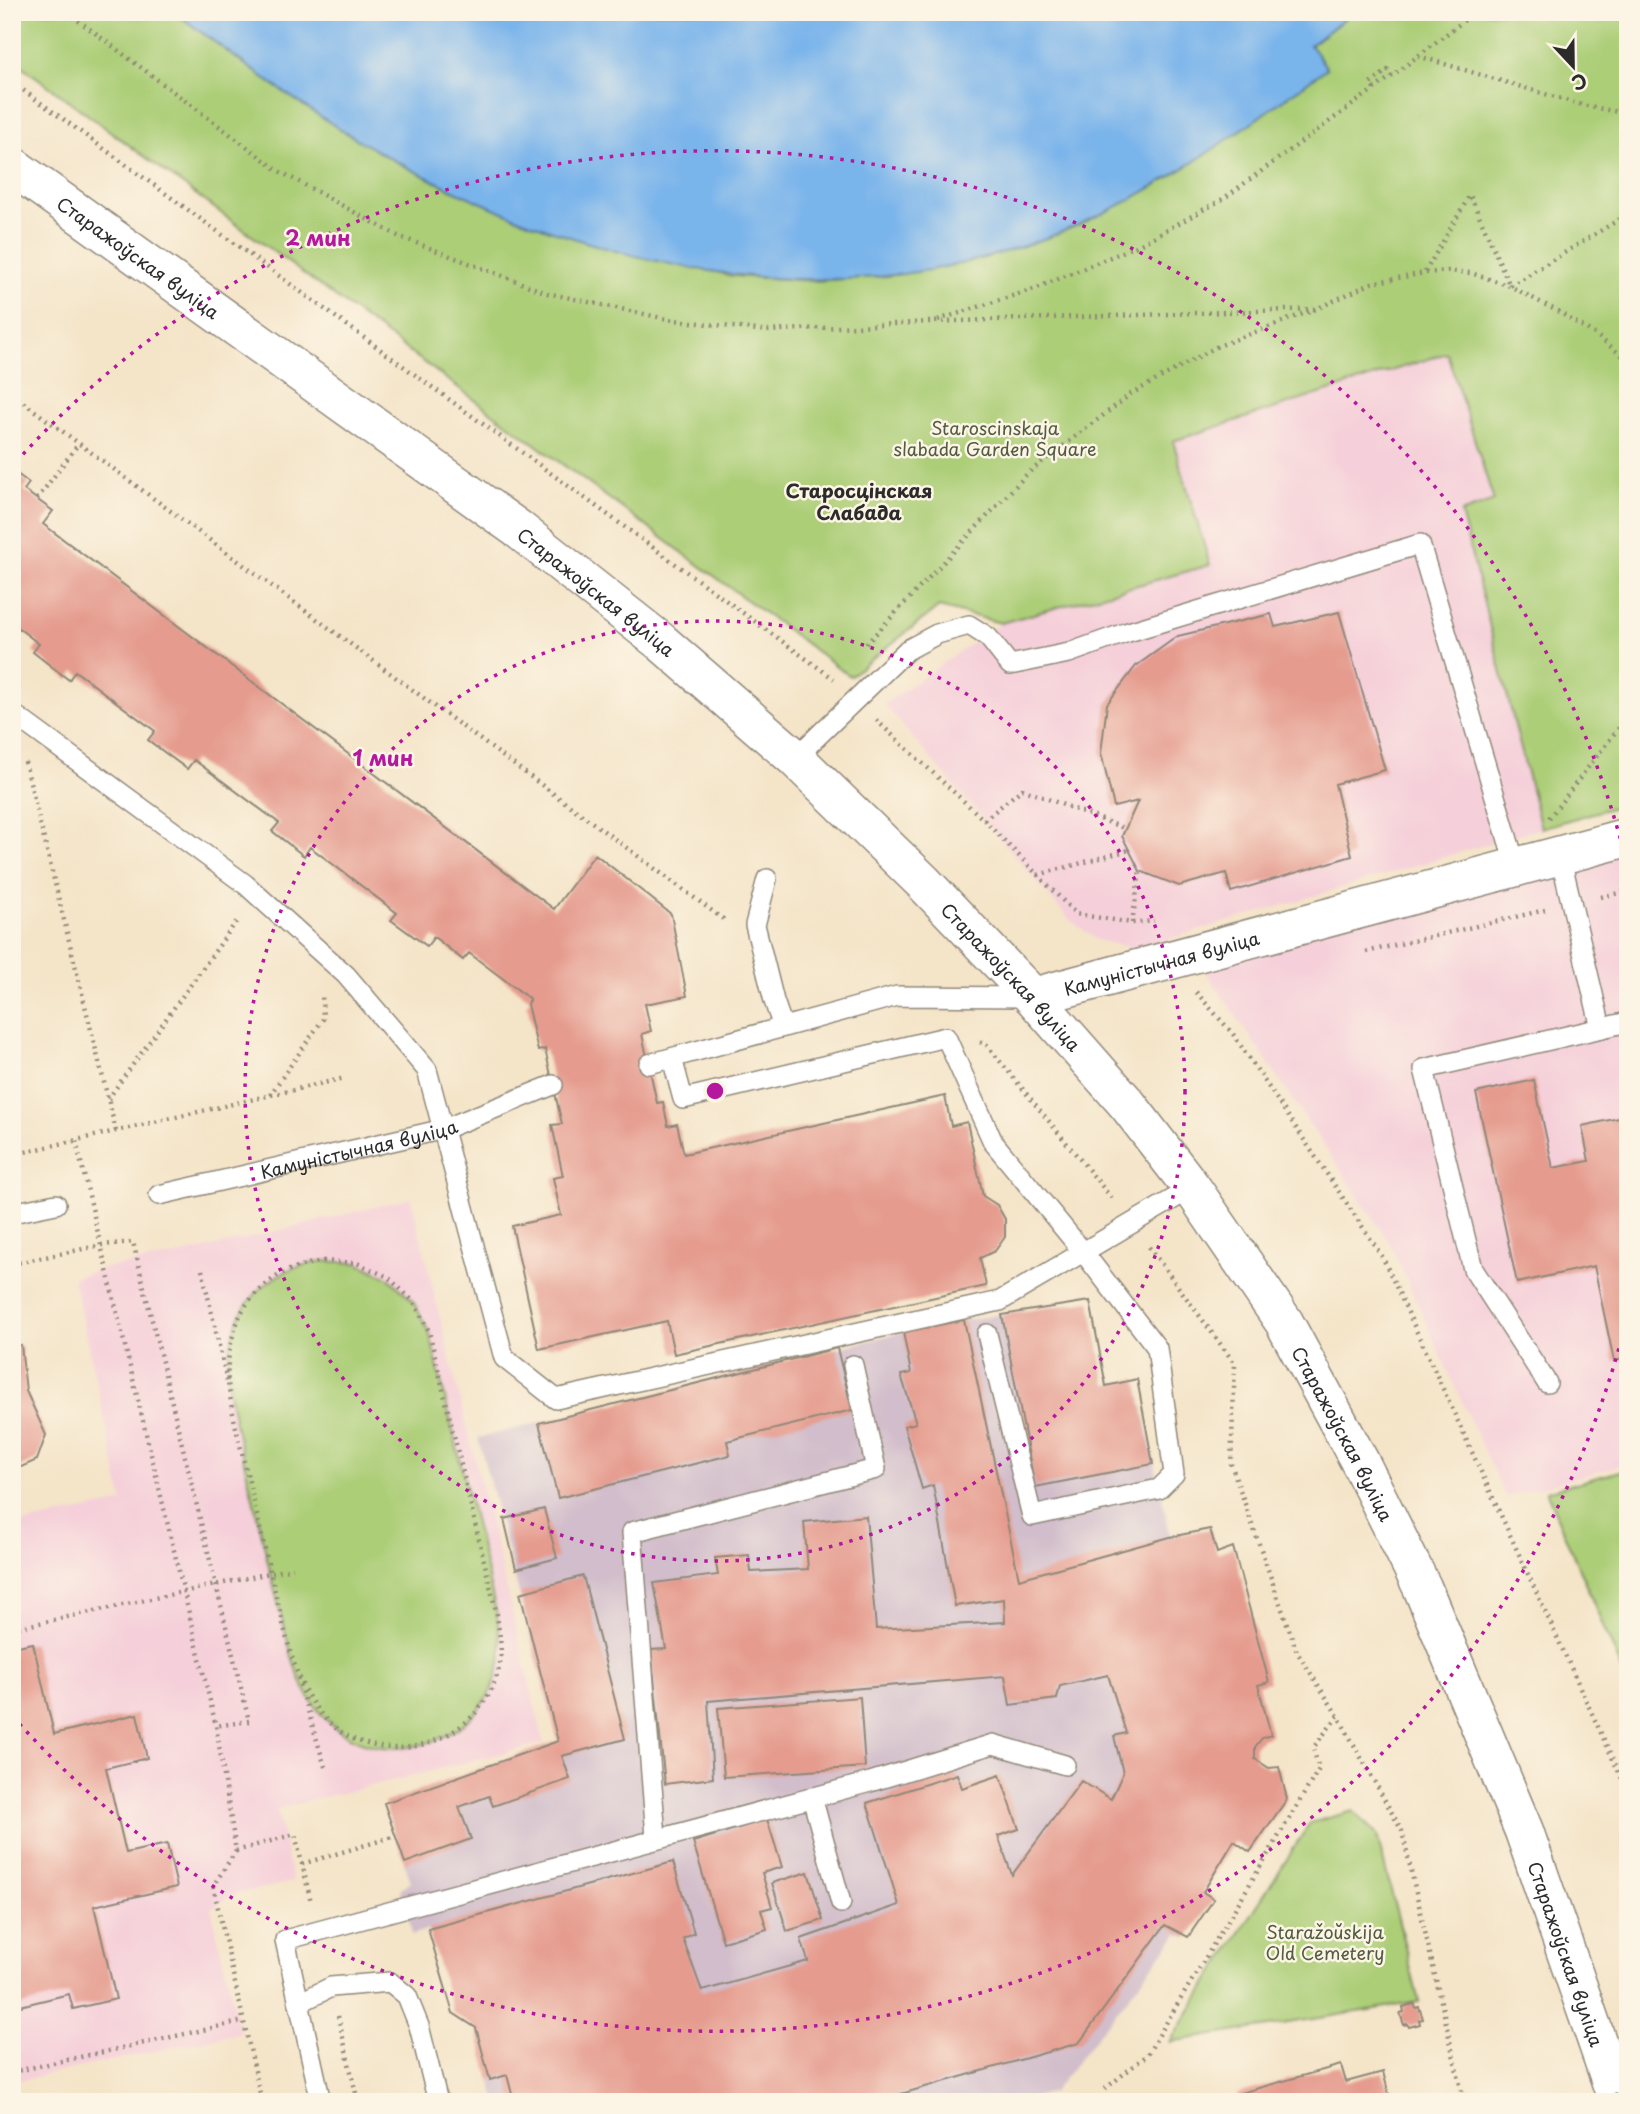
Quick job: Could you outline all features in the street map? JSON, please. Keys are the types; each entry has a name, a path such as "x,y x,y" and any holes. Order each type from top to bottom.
{"main road":[{"name":"Старажоўская вуліца","path":"12,166 518,529 661,642 795,758 923,882 1033,998 1128,1105 1192,1188 1284,1322 1361,1464 1422,1587 1524,1831 1618,2102"},
{"name":"Камуністычная вуліца","path":"1033,998 1511,851 1560,855 1628,837"}],"lane":[{"path":"795,758 907,650 937,634 969,625 988,637 1010,665 1069,653 1420,544 1511,851"},
{"path":"13,713 245,884 346,975 427,1070 504,1358 556,1399 1000,1301 1192,1188"},
{"path":"1560,855 1601,1028"},
{"path":"767,879 755,925 783,1027"},
{"name":"Камуністычная вуліца","path":"649,1064 897,996 1033,998"},
{"path":"1547,1383 1473,1269 1424,1069 1628,1022"},
{"path":"672,1058 683,1098 946,1037 993,1142 1157,1348 1174,1474 1159,1489 1032,1516 987,1334"},
{"name":"Камуністычная вуліца","path":"159,1195 444,1129 553,1085"},
{"path":"12,1213 56,1204"},
{"path":"656,1837 632,1532 876,1469 853,1365"},
{"path":"321,2102 285,1940 656,1837 812,1797 993,1744 1065,1765"},
{"path":"812,1797 841,1903"},
{"path":"299,2003 331,1987 390,1982 407,1996 419,2026 438,2102"}],"path":[{"path":"66,12 279,171 398,236 547,293 667,319 765,331 930,322 1316,309"},
{"path":"930,322 1037,288 1139,245 1223,198 1392,76 1475,12"},
{"path":"1418,56 1582,105 1628,114"},
{"path":"12,82 833,678 984,820 1076,914 1132,923 1157,920"},
{"path":"1425,273 1470,195 1510,286"},
{"path":"1510,286 1628,214"},
{"path":"858,652 1028,473 1131,394 1216,347 1316,309 1372,283 1425,273 1471,273 1510,286 1593,333 1628,360"},
{"path":"12,394 723,919 726,932"},
{"path":"12,406 18,398"},
{"path":"37,499 79,443"},
{"path":"833,678 842,670"},
{"path":"13,713 116,1132"},
{"path":"1511,851 1541,828 1628,716"},
{"path":"984,820 1022,789 1126,829"},
{"path":"1038,875 1129,850"},
{"path":"1132,923 1140,871"},
{"path":"1356,954 1628,891"},
{"path":"108,1099 242,914"},
{"path":"270,1095 323,1019 320,988"},
{"path":"1208,988 1195,991 1233,1034 1382,1255 1628,1792"},
{"path":"974,1038 986,1044 1131,1223 1235,1364 1231,1464 1297,1652 1338,1716 1402,1831 1464,2102"},
{"path":"12,1155 345,1078"},
{"path":"76,1141 216,1726 236,1851 214,1886 262,2102"},
{"path":"12,1264 102,1245 133,1242 249,1721 216,1726"},
{"path":"228,1389 230,1347 240,1315 261,1288 290,1269 323,1261 357,1263 388,1278 413,1301 429,1331 497,1615 502,1648 499,1671 491,1692 466,1724 439,1741 410,1748 391,1749 371,1745 339,1729 322,1715 309,1697 291,1655"},
{"path":"202,1269 270,1572 291,1655 326,1770"},
{"path":"12,1629 293,1568"},
{"path":"1105,2089 1147,2055 1319,1769 1314,1748 1338,1716"},
{"path":"302,1864 396,1836"},
{"path":"12,2072 244,2021"},
{"path":"1595,2102 1628,2090"}],"shaded area":[{"path":"1447,353 1494,502 1461,513 1541,828 1136,949 1097,940 1069,919 884,704 1001,623 1210,565 1172,441"},
{"path":"1628,838 1628,1463 1505,1497 1390,1243 1196,957"},
{"path":"411,1198 544,1743 277,1809 293,1882 236,1894 211,1908 240,2033 12,2082 12,1526 123,1502 73,1278 105,1268 176,1256"},
{"path":"1090,1301 1106,1385 1137,1379 1170,1536 1210,1529 1217,1553 1233,1547 1269,1682 1258,1685 1271,1735 1262,1738 1255,1746 1255,1759 1269,1768 1279,1767 1287,1799 1250,1852 1233,1842 1204,1891 1214,1899 1188,1937 1178,1934 1053,2092 1017,2102 497,2102 476,2028 453,2013 428,1929 412,1935 400,1890 411,1882 384,1803 558,1741 478,1438 903,1332"}],"green space":[{"name":"Staroscinskaja slabada Garden Square","path":"12,12 174,12 268,81 331,122 383,155 450,189 730,276 816,281 887,276 962,263 1033,242 1173,175 1327,68 1310,45 1354,12 1628,12 1628,803 1541,828 1461,513 1494,501 1447,353 1173,441 1210,565 1001,623 939,607 850,676 12,59"},
{"path":"323,1261 357,1263 388,1277 413,1301 429,1331 497,1615 501,1658 487,1698 469,1719 447,1735 421,1745 395,1748 368,1744 343,1733 312,1703 299,1677 286,1635 234,1416 228,1362 233,1335 243,1310 261,1289 284,1272"},
{"path":"1628,1469 1628,1684 1546,1491"},
{"name":"Staražoŭskija Old Cemetery","path":"1353,1811 1377,1835 1419,2002 1170,2042 1310,1823"}],"water":[{"path":"174,12 1354,12 1310,45 1327,68 1246,127 1132,199 1102,214 1011,250 920,272 829,279 738,275 648,259 560,233 472,199 358,140 278,88"}],"building":[{"path":"12,470 29,483 24,490 53,511 43,524 554,909 595,854 671,914 687,996 645,1004 651,1031 642,1034 657,1103 663,1102 668,1126 677,1124 684,1154 945,1096 951,1126 967,1122 983,1196 997,1205 1005,1219 1005,1237 995,1251 980,1258 986,1286 674,1354 667,1321 539,1349 512,1226 561,1215 553,1178 563,1176 552,1125 562,1124 545,1049 538,1051 527,1004 530,999 469,953 463,960 434,937 427,946 391,920 397,913 310,847 304,856 272,831 279,823 194,760 187,769 148,740 155,731 75,671 69,680 33,652 39,644 12,623"},
{"path":"1339,612 1385,770 1335,784 1352,856 1231,892 1226,873 1179,886 1140,871 1122,836 1138,801 1114,807 1101,753 1107,704 1136,666 1178,636 1271,614 1275,627"},
{"path":"1534,1080 1553,1168 1589,1161 1582,1126 1628,1116 1628,1358 1614,1361 1594,1266 1517,1283 1476,1093"},
{"path":"1090,1301 1106,1386 1137,1379 1153,1464 1035,1487 1002,1315"},
{"path":"964,1320 1019,1579 1170,1537 1210,1529 1217,1553 1233,1547 1269,1682 1258,1685 1271,1735 1262,1738 1255,1747 1255,1759 1269,1768 1279,1767 1287,1799 1250,1852 1234,1841 1203,1892 1214,1899 1188,1937 1165,1925 1079,2043 873,2102 514,2102 507,2075 490,2080 476,2028 453,2013 428,1929 673,1862 694,1933 683,1939 702,1991 808,1961 801,1939 899,1905 867,1803 957,1774 962,1788 1000,1775 1019,1829 998,1836 1012,1875 1081,1781 1111,1799 1123,1773 1114,1736 1126,1733 1108,1675 1060,1686 1057,1699 1010,1705 1005,1676 708,1701 713,1778 665,1784 651,1650 666,1649 654,1583 718,1575 715,1558 749,1555 751,1572 808,1569 804,1522 866,1516 876,1629 1005,1622 1004,1599 955,1606 933,1485 922,1489 904,1426 916,1423 901,1375 911,1373 903,1332"},
{"path":"21,1345 26,1391 46,1435 37,1460 12,1471 12,1347"},
{"path":"837,1348 852,1410 727,1441 730,1455 558,1498 539,1423"},
{"path":"544,1509 557,1558 516,1569 504,1519"},
{"path":"583,1576 625,1739 562,1756 570,1779 493,1806 489,1796 459,1807 471,1839 405,1863 384,1803 558,1741 520,1593"},
{"path":"33,1643 54,1734 137,1714 147,1758 106,1768 126,1853 167,1844 177,1887 94,1906 116,1999 73,2009 69,1994 12,2008 12,1647"},
{"path":"860,1697 865,1767 724,1777 718,1708"},
{"path":"767,1819 782,1867 762,1873 772,1907 761,1910 767,1929 723,1942 693,1842"},
{"path":"808,1872 823,1920 787,1931 772,1883"},
{"path":"1414,2003 1416,2008 1419,2007 1423,2019 1419,2020 1420,2024 1409,2027 1404,2025 1400,2013 1404,2012 1403,2007"},
{"path":"1341,2065 1346,2082 1383,2072 1391,2102 1239,2102 1237,2094"}],"district":[{"name":"Старосцінская Слабада","path":"859,501"}]}
